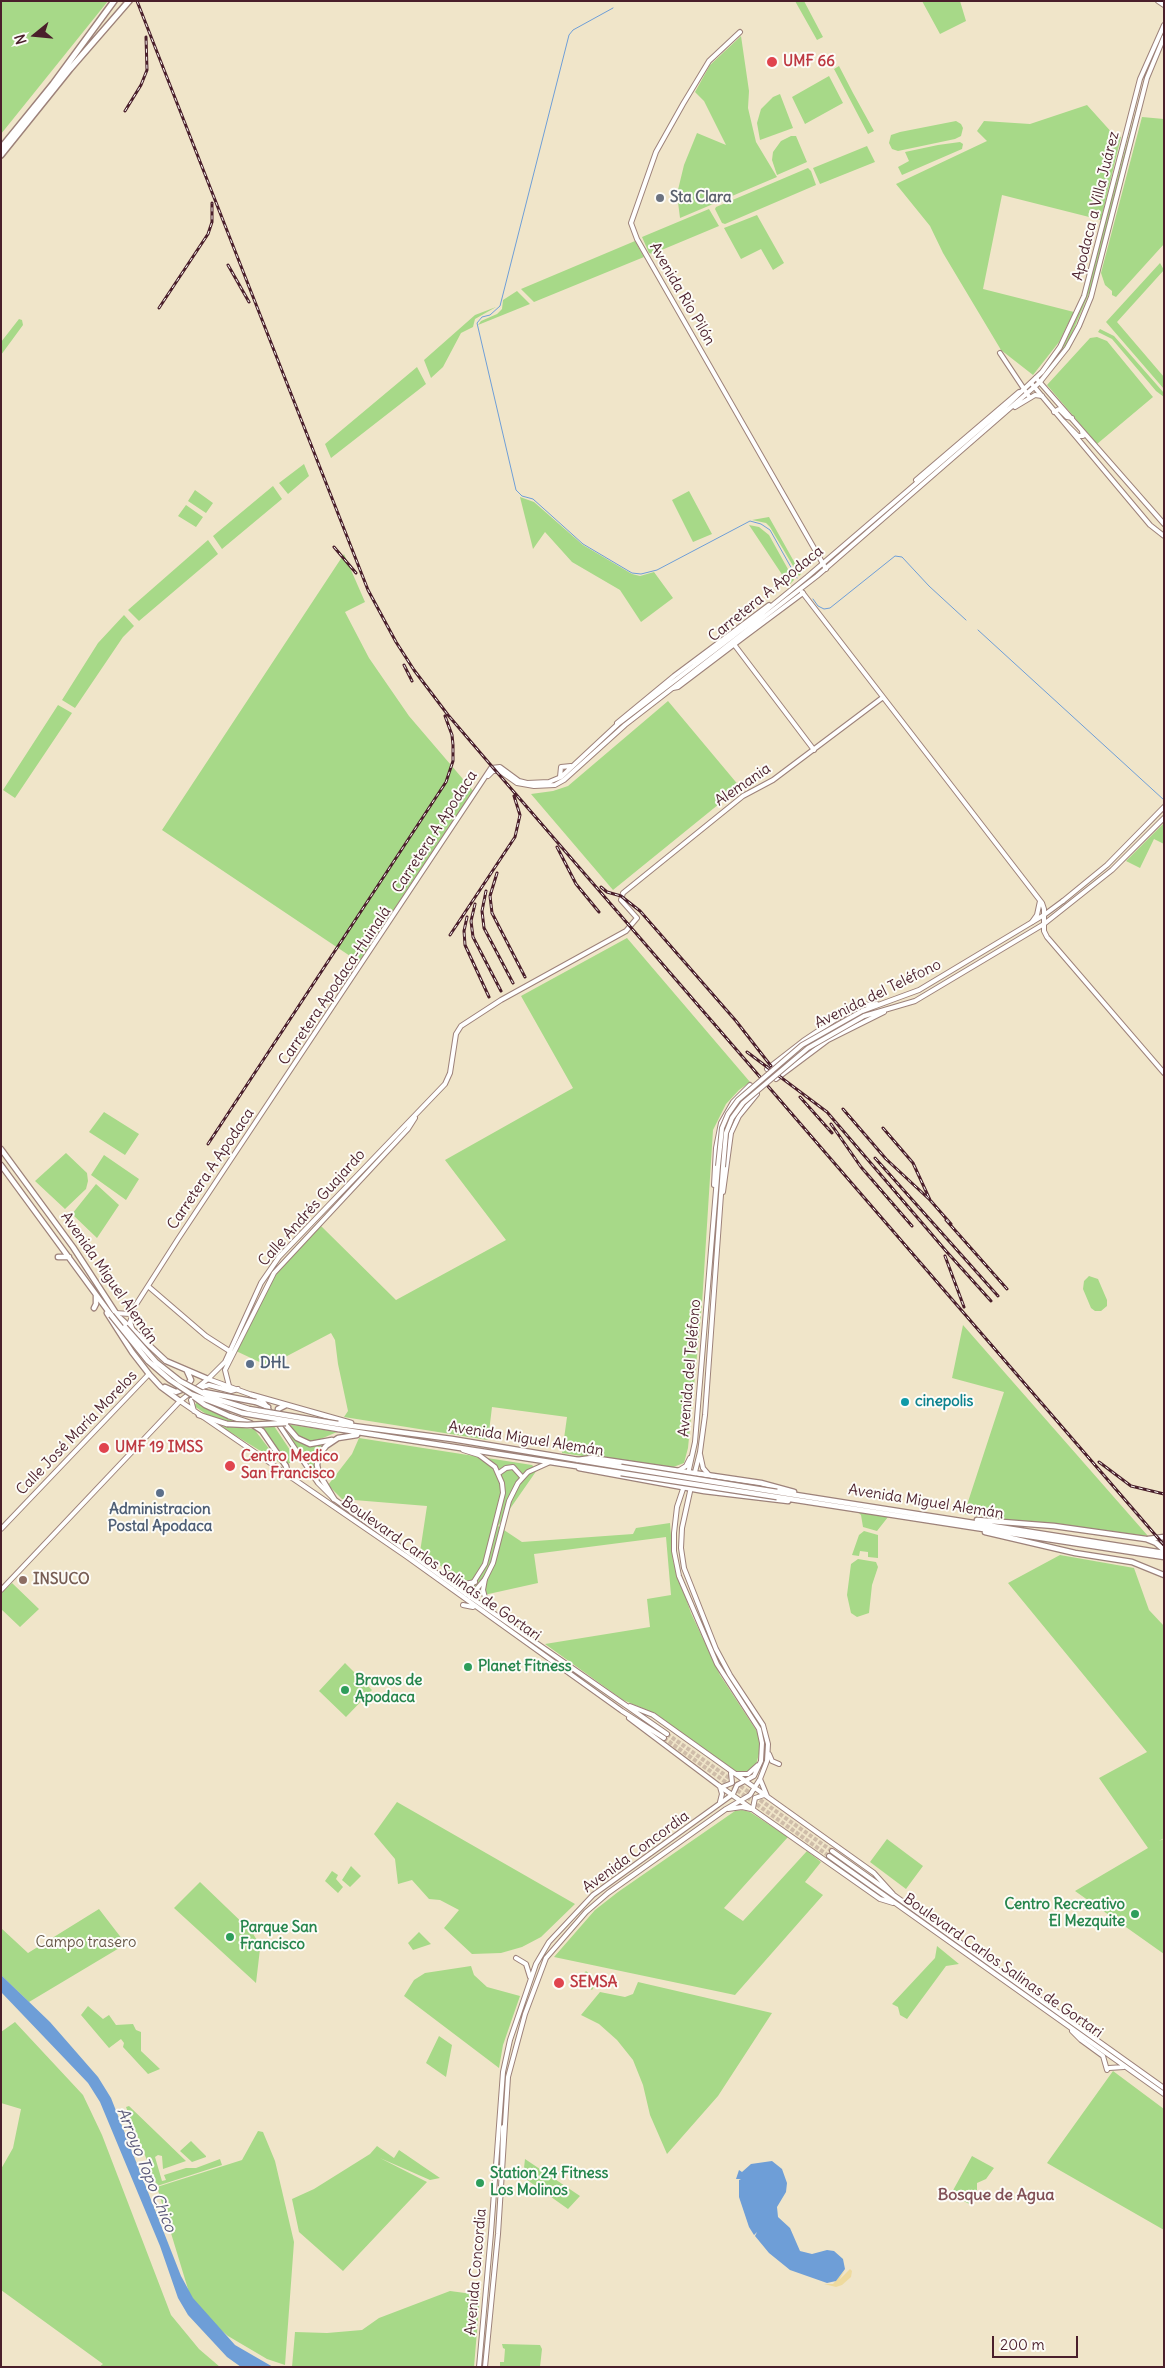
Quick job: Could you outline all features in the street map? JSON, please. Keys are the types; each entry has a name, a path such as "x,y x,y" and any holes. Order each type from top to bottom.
{"highway":[{"path":"1,148 57,78 114,1"},
{"path":"1,155 70,69 128,3"},
{"name":"Avenida Miguel Alemán","path":"1,1149 72,1247 113,1314 148,1361 170,1380 191,1394 231,1410 294,1422 338,1427 362,1426 576,1460 584,1464 777,1494 802,1495 1164,1551"},
{"name":"Avenida Miguel Alemán","path":"1,1165 105,1307 119,1318 156,1362 196,1390 238,1406 369,1435 575,1467 584,1464"},
{"path":"58,1258 69,1257"},
{"path":"94,1308 96,1294"},
{"path":"105,1307 111,1321 149,1374 159,1385 180,1401"},
{"path":"119,1318 160,1356 206,1382"},
{"path":"159,1385 173,1392 180,1391 190,1380 186,1370"},
{"path":"196,1390 256,1402 268,1407"},
{"path":"191,1394 202,1404 250,1423 262,1431 286,1466 288,1475"},
{"path":"252,1395 362,1426"},
{"path":"287,1404 278,1409 278,1414 286,1428 297,1438 308,1444 350,1435 369,1435"},
{"path":"197,1414 227,1424 246,1425 294,1422"},
{"path":"334,1499 321,1478 317,1465 322,1449 338,1438"},
{"path":"576,1460 592,1458 673,1472 771,1485 802,1495"},
{"path":"575,1467 586,1471 690,1488 774,1500 798,1500"},
{"path":"664,1484 671,1480 671,1475 666,1470"},
{"path":"704,1490 702,1484 707,1477"},
{"name":"Avenida Miguel Alemán","path":"777,1494 798,1500 1164,1557"},
{"path":"962,1520 1054,1526 1146,1539 1156,1543 1164,1551"},
{"path":"962,1526 1026,1543 1132,1562 1164,1575"},
{"path":"1146,1539 1164,1537"}],"main road":[{"path":"1158,1 1164,4"},
{"name":"Apodaca a Villa Juárez","path":"1031,383 1060,347 1084,296 1140,80 1164,25"},
{"name":"Avenida Río Pilón","path":"740,32 709,61 683,104 656,152 630,224 826,569"},
{"name":"Apodaca a Villa Juárez","path":"1035,388 1067,348 1091,297 1148,75 1164,37"},
{"path":"1000,353 1027,394"},
{"path":"1036,378 1164,524"},
{"path":"1031,383 1150,525 1164,536"},
{"name":"Carretera A Apodaca","path":"612,733 801,591 1013,407 1027,394 1031,383"},
{"name":"Carretera A Apodaca","path":"741,635 779,600 1035,388"},
{"path":"892,501 1012,396 1027,394 1042,396"},
{"path":"1054,412 1059,410 1072,418"},
{"path":"1061,420 1067,422 1078,436 1082,436 1082,429"},
{"path":"801,591 1044,906 1044,931 1047,937 1164,1074"},
{"path":"556,784 568,778 584,762 612,733 624,715 734,631 779,600"},
{"path":"732,642 814,750"},
{"name":"Carretera A Apodaca","path":"134,1309 178,1239 489,771 494,766 500,767 519,781 527,783 549,782 560,778 575,763 612,733 732,642"},
{"name":"Alemania","path":"636,918 622,902 621,896 744,796 773,780 882,698"},
{"path":"556,784 565,777 565,773 570,773 584,762"},
{"path":"560,778 562,767 568,767 575,763"},
{"name":"Carretera Apodaca-Huinalá","path":"134,1309 490,773 500,771 518,783 527,786 556,784"},
{"name":"Avenida del Teléfono","path":"688,1474 695,1442 722,1128 731,1109 738,1100 802,1046 862,1011 919,990 1044,915 1107,865 1164,808"},
{"name":"Avenida del Teléfono","path":"694,1475 700,1452 706,1406 726,1133 732,1118 743,1103 808,1048 864,1016 922,997 1044,924 1112,870 1164,818"},
{"path":"1032,923 1037,915 1040,901"},
{"name":"Calle Andrés Guajardo","path":"229,1386 224,1372 261,1283 274,1263 448,1080 456,1034 461,1026 509,996 620,935 636,918"},
{"path":"767,1069 782,1056 842,1016 866,1004 879,1004"},
{"path":"776,1079 791,1066 838,1034 888,1009"},
{"path":"782,1056 784,1062 791,1066"},
{"path":"716,1196 715,1160 719,1128 730,1106 750,1085 757,1094 739,1116 731,1132 726,1181 722,1196"},
{"path":"149,1287 206,1336 231,1352"},
{"path":"113,1314 128,1315 134,1309"},
{"path":"133,1330 130,1322 134,1309"},
{"name":"Calle Andrés Guajardo","path":"206,1382 222,1366 231,1352"},
{"name":"Calle José María Morelos","path":"1,1529 149,1374"},
{"path":"206,1382 233,1391 238,1390"},
{"path":"197,1414 191,1403 192,1398 206,1382"},
{"path":"1,1590 180,1401 206,1382 229,1386 238,1390"},
{"name":"Boulevard Carlos Salinas de Gortari","path":"238,1390 252,1395 268,1407 318,1483 334,1499 470,1597 667,1734"},
{"name":"Boulevard Carlos Salinas de Gortari","path":"180,1401 622,1711 664,1738"},
{"path":"673,1472 686,1466 695,1442"},
{"path":"454,1448 489,1461 499,1473 503,1493 488,1556 475,1582 466,1594"},
{"path":"700,1452 703,1468 712,1477"},
{"path":"470,1597 484,1579 498,1552 509,1501 522,1477 548,1463"},
{"path":"499,1473 506,1468 513,1467 522,1477"},
{"path":"688,1474 678,1507 674,1532 674,1551 679,1576 714,1659 759,1729 762,1743 761,1761 751,1772 735,1774"},
{"name":"Avenida Concordia","path":"485,2367 503,2172 510,2070 520,2030 540,1971 553,1948 586,1912 608,1892 726,1809 750,1795 760,1779 768,1752 763,1725 730,1675 716,1649 684,1568 681,1534 684,1510 694,1475"},
{"path":"484,1579 483,1590 488,1609"},
{"path":"455,1586 475,1582"},
{"path":"463,1605 482,1612"},
{"path":"626,1705 653,1715 730,1772 874,1873 894,1896"},
{"path":"622,1711 644,1730 720,1786 880,1899 895,1903"},
{"path":"768,1752 772,1761 779,1764"},
{"name":"Avenida Concordia","path":"478,2367 491,2233 502,2079 510,2040 524,1994 540,1955 549,1942 593,1895 717,1806 732,1794 736,1787 757,1772 761,1761"},
{"path":"720,1786 732,1783 733,1777 730,1772"},
{"path":"760,1779 766,1797"},
{"path":"717,1806 722,1796 720,1786"},
{"path":"754,1810 752,1803 755,1798 766,1797"},
{"path":"726,1809 742,1807 754,1810"},
{"name":"Boulevard Carlos Salinas de Gortari","path":"832,1852 1164,2088"},
{"name":"Boulevard Carlos Salinas de Gortari","path":"829,1856 1164,2094"},
{"path":"540,1955 553,1948"},
{"path":"516,1958 526,1964 530,1978"},
{"path":"520,2030 520,2022 528,1999 524,1994"},
{"path":"1070,2027 1081,2040 1103,2056 1108,2069 1127,2067"}],"green space":[{"path":"1,1 108,1 1,134"},
{"path":"795,1 804,1 823,37 817,40"},
{"path":"922,1 960,1 966,21 940,34"},
{"path":"741,36 749,91 748,108 756,142 777,177 680,218 677,194 684,165 697,133 726,145 704,101 695,92 710,65"},
{"path":"839,66 874,131 868,134 834,69"},
{"path":"829,76 843,103 805,124 792,97"},
{"path":"1145,77 1090,291 1070,338 1060,354 1041,378 1060,353 1083,304"},
{"path":"780,94 793,128 760,140 757,123 761,109 773,97"},
{"path":"1087,105 1114,135 1121,137 1101,220 1002,195 983,289 1074,312 1059,342 1033,375 1001,350 943,253 930,226 896,184 987,141 977,131 984,121 1030,124"},
{"path":"1142,117 1164,119 1164,244 1116,297 1112,295 1112,291 1105,285 1101,273"},
{"path":"956,121 963,128 961,136 955,139 898,151 892,149 889,143 891,135 900,132"},
{"path":"791,136 796,136 807,162 777,175 772,160 773,152 781,141"},
{"path":"960,142 963,144 962,149 902,175 898,167 909,161 905,152"},
{"path":"867,146 875,162 820,184 813,168"},
{"path":"808,168 816,185 725,224 722,223 715,209 716,207"},
{"path":"709,209 719,226 652,254 649,253 642,237"},
{"path":"757,215 784,263 773,270 761,249 741,259 724,228"},
{"path":"635,241 644,257 534,302 521,289"},
{"path":"1160,263 1164,270 1117,322 1164,377 1164,389 1106,322"},
{"path":"517,291 530,304 478,325 481,321 497,314 502,309 503,300"},
{"path":"496,307 475,319 473,327 461,333 443,367 431,378 424,360 475,315"},
{"path":"19,319 22,320 23,325 1,355 1,342"},
{"path":"1100,329 1114,336 1164,393 1164,397 1156,391 1112,339 1098,332"},
{"path":"1097,337 1107,341 1153,397 1097,444 1047,385 1090,338"},
{"path":"417,367 426,384 331,458 325,444"},
{"path":"304,464 309,476 288,494 279,483"},
{"path":"273,486 282,499 222,549 213,536"},
{"path":"195,490 213,503 206,513 188,501"},
{"path":"689,491 712,534 693,542 672,500"},
{"path":"520,497 534,502 583,545 632,574 640,576 654,572 673,598 641,622 620,590 572,562 545,532 533,549"},
{"path":"186,505 203,517 196,527 178,516"},
{"path":"769,517 801,574 799,576 770,527 766,523 752,520"},
{"path":"749,525 759,527 769,535 794,580 789,585"},
{"path":"208,540 218,554 139,621 128,610"},
{"path":"344,554 365,602 345,612 369,658 409,716 474,792 359,962 162,830"},
{"path":"124,615 134,626 123,637 75,708 62,700 98,643"},
{"path":"668,701 740,787 613,890 531,794 553,791 568,786"},
{"path":"58,705 72,713 15,798 3,790"},
{"path":"1164,823 1164,844 1154,839 1140,868 1126,861"},
{"path":"627,938 750,1082 739,1090 726,1104 713,1130 702,1304 688,1448 684,1463 668,1469 562,1453 567,1417 492,1407 488,1440 344,1417 348,1411 335,1340 331,1333 268,1366 236,1351 273,1279 284,1263 321,1226 396,1300 506,1240 445,1160 573,1088 521,996"},
{"path":"104,1112 139,1134 125,1155 89,1132"},
{"path":"66,1153 87,1173 88,1181 86,1189 65,1209 35,1181"},
{"path":"104,1155 139,1179 126,1200 91,1175"},
{"path":"96,1184 119,1205 97,1238 72,1214"},
{"path":"1089,1276 1098,1279 1107,1300 1107,1306 1101,1311 1095,1311 1091,1308 1083,1289 1084,1281"},
{"path":"963,1325 1148,1536 964,1514 1004,1392 952,1378"},
{"path":"197,1402 216,1413 244,1423 225,1421 209,1416 194,1406"},
{"path":"286,1424 337,1432 316,1441 310,1441 300,1437"},
{"path":"220,1426 254,1429 280,1463 225,1429"},
{"path":"260,1426 274,1426 290,1450 292,1456 290,1463 287,1464"},
{"path":"288,1434 307,1446 323,1444 314,1454 316,1476"},
{"path":"359,1438 532,1465 537,1470 498,1526 522,1542 633,1534 636,1528 670,1523 673,1561 691,1613 720,1675 758,1733 760,1750 756,1765 747,1772 734,1771 649,1711 623,1700 545,1644 650,1627 647,1599 671,1595 666,1537 534,1554 538,1583 484,1595 420,1552 427,1506 342,1499 328,1485 352,1454"},
{"path":"858,1512 888,1517 877,1531 863,1527 861,1515"},
{"path":"864,1531 878,1535 878,1558 868,1557 868,1552 860,1551 859,1556 852,1555 859,1535"},
{"path":"1060,1555 1134,1568 1149,1610 1164,1626 1164,1838 1159,1841 1164,1839 1164,1954 1075,1891 1148,1848 1099,1778 1147,1752 1008,1583"},
{"path":"858,1559 876,1562 878,1567 872,1585 869,1613 857,1617 851,1613 847,1595 851,1564"},
{"path":"12,1583 39,1609 20,1627 1,1609 1,1593"},
{"name":"Bravos de Apodaca","path":"345,1663 372,1690 346,1717 319,1691"},
{"path":"397,1802 575,1904 541,1937 522,1947 501,1953 472,1954 444,1928 459,1910 440,1900 429,1899 412,1880 398,1884 395,1859 374,1834"},
{"path":"735,1811 750,1812 788,1837 724,1908 743,1921 807,1851 821,1862 805,1882 823,1895 735,1995 554,1957 595,1910 618,1892"},
{"path":"887,1839 923,1866 906,1889 870,1862"},
{"path":"351,1866 361,1876 350,1887 342,1880"},
{"path":"332,1871 338,1875 336,1879 343,1887 338,1893 325,1881"},
{"name":"Parque San Francisco","path":"200,1882 252,1932 258,1942 260,1949 256,1983 174,1908"},
{"name":"Campo trasero","path":"99,1909 126,1944 29,2002 1,1975 1,1928 28,1953"},
{"path":"419,1932 431,1944 413,1950 408,1943"},
{"path":"937,1946 959,1964 946,1966 907,2019 900,2015 898,2007 892,2004 935,1958"},
{"path":"471,1966 474,1975 487,1987 520,1996 503,2045 499,2068 404,1996 414,1980 425,1973"},
{"path":"586,1971 598,1982 592,1990 578,1980"},
{"path":"638,1982 772,2013 718,2096 667,2154 650,2115 643,2085 633,2060 617,2040 599,2024 581,2015 600,1992 625,1997 633,1994"},
{"path":"88,2006 103,2019 109,2015 116,2025 133,2024 136,2030 141,2032 141,2051 160,2069 148,2074 123,2047 124,2043 121,2039 109,2048 81,2015"},
{"path":"15,2022 83,2095 102,2135 171,2315 199,2349 220,2367 99,2367 103,2364 1,2290 1,2169 13,2148 21,2109 1,2103 1,2032"},
{"path":"439,2036 452,2045 446,2077 426,2063"},
{"path":"1113,2071 1164,2109 1164,2230 1047,2163"},
{"path":"129,2106 186,2161 163,2169 162,2156 158,2155 155,2157 162,2181 166,2180 164,2175 186,2168 196,2168 220,2159 222,2165 157,2186 126,2107"},
{"path":"258,2131 263,2132 275,2161 294,2242 285,2365 267,2359 228,2336 205,2316 191,2299 157,2187 242,2160"},
{"path":"191,2141 206,2157 192,2162 180,2151"},
{"path":"377,2146 394,2158 399,2150 440,2178 430,2180 380,2158 427,2182 343,2271 299,2232 292,2199 314,2189 370,2154"},
{"path":"972,2156 994,2168 986,2179 977,2183 977,2192 971,2205 951,2194"},
{"path":"525,2159 580,2196 568,2209 523,2177"},
{"path":"450,2291 480,2295 474,2367 292,2367 295,2332 327,2333 362,2330 379,2318"},
{"path":"502,2344 540,2345 542,2349 540,2367 500,2367 500,2362 504,2362 505,2349"}],"sand":[{"path":"850,2269 852,2271 851,2277 842,2285 836,2287 824,2284 833,2284 845,2270 839,2280"}],"water":[{"path":"1,1975 50,2022 98,2077 111,2098 181,2276 193,2298 235,2345 273,2367 241,2367 227,2357 188,2315 178,2298 160,2246 100,2102 88,2083 1,1992"},
{"path":"772,2161 782,2169 787,2183 786,2192 777,2207 778,2217 790,2228 800,2251 812,2254 827,2250 834,2251 843,2259 845,2269 836,2281 827,2283 790,2270 769,2253 755,2236 757,2232 754,2235 749,2227 739,2197 739,2180 741,2179 736,2179 739,2170 742,2172 751,2164"}],"waterway":[{"path":"613,8 573,30 569,35 500,306 490,315 482,317 477,323 516,490 522,496 533,499 583,544 632,573 641,574 657,570 750,521 761,524 770,530 797,578"},
{"path":"813,599 818,606 824,609 830,608 895,556 902,557 929,586 966,620"},
{"path":"978,630 1164,800"}],"tunnel":[{"path":"667,1734 832,1851"},
{"path":"664,1738 829,1856"}],"railway":[{"path":"137,1 368,590 396,642 414,670 448,715 495,770 1164,1545"},
{"path":"125,111 141,85 147,70 146,37"},
{"path":"159,308 208,234 212,222 212,203"},
{"path":"228,265 249,302"},
{"path":"334,547 356,573"},
{"path":"404,665 412,681"},
{"path":"208,1144 446,782 453,761 453,745 452,735 445,716"},
{"path":"450,935 515,837 520,815 514,796"},
{"path":"557,847 576,884 599,912"},
{"path":"497,873 490,896 492,913 525,977"},
{"path":"601,887 607,892 621,896 640,911 736,1021 771,1066"},
{"path":"486,891 482,911 484,928 513,983"},
{"path":"475,904 471,921 473,937 501,991"},
{"path":"467,917 464,931 465,945 489,997"},
{"path":"747,1052 827,1112 991,1301"},
{"path":"800,1097 832,1133"},
{"path":"843,1109 886,1159 930,1200"},
{"path":"831,1124 861,1167 912,1226"},
{"path":"883,1128 913,1163 930,1200 951,1224"},
{"path":"875,1158 998,1296"},
{"path":"946,1220 1007,1289"},
{"path":"945,1256 964,1307"},
{"path":"1099,1462 1131,1486 1164,1494"}],"place":[{"name":"UMF 66","path":"772,62"},
{"name":"Sta Clara","path":"660,198"},
{"name":"DHL","path":"250,1364"},
{"name":"cinepolis","path":"905,1402"},
{"name":"UMF 19 IMSS","path":"104,1448"},
{"name":"Centro Medico San Francisco","path":"230,1466"},
{"name":"Administracion Postal Apodaca","path":"160,1493"},
{"name":"INSUCO","path":"23,1580"},
{"name":"Planet Fitness","path":"468,1667"},
{"name":"Bravos de Apodaca","path":"345,1690"},
{"name":"Centro Recreativo El Mezquite","path":"1135,1914"},
{"name":"Parque San Francisco","path":"230,1937"},
{"name":"SEMSA","path":"559,1983"},
{"name":"Station 24 Fitness Los Molinos","path":"480,2183"}],"district":[{"name":"Bosque de Agua","path":"996,2195"}],"water label":[{"name":"Arroyo Topo Chico","path":"146,2170"}]}
